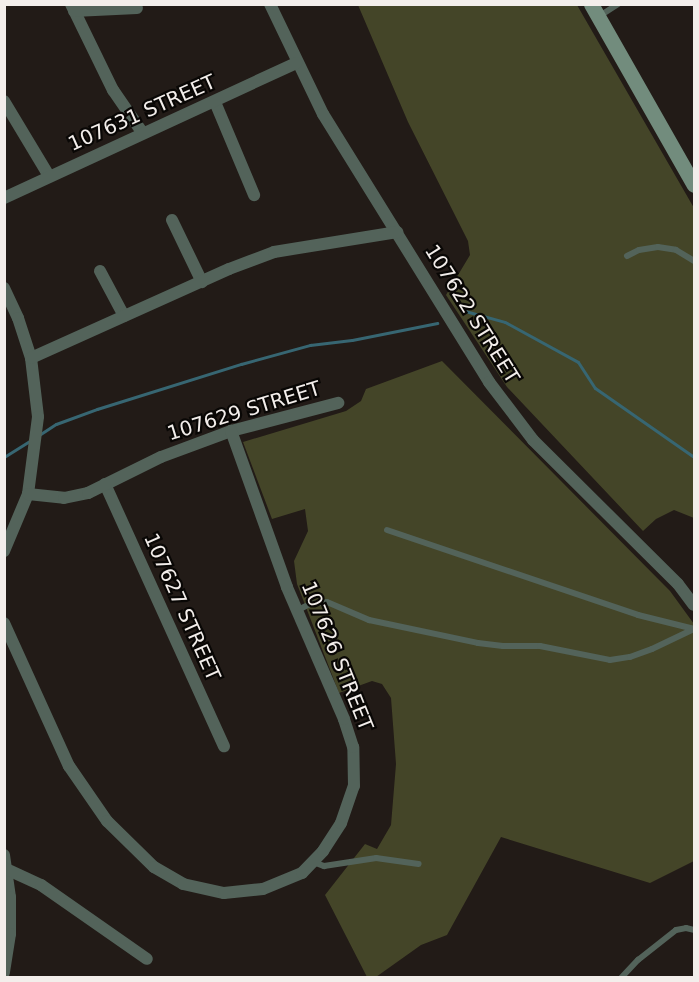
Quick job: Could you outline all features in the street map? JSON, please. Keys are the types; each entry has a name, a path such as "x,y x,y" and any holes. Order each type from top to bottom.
{"main road":[{"path":"594,11 694,184"}],"street":[{"name":"107622 STREET","path":"270,4 296,63 323,114 489,382 534,440 678,584 694,605"},
{"path":"137,8 73,8 113,90 142,132"},
{"name":"107631 STREET","path":"4,198 142,132 215,102 296,63"},
{"path":"4,101 49,176"},
{"path":"215,102 254,195"},
{"path":"172,220 202,282"},
{"path":"31,358 274,252 397,232"},
{"path":"100,271 124,316"},
{"path":"4,288 18,318 31,358 37,401 36,443 27,494 10,526 4,551"},
{"name":"107629 STREET","path":"27,494 64,498 88,493 160,457 231,431 338,403"},
{"name":"107626 STREET","path":"4,622 69,766 107,821 154,867 183,884 224,893 250,892 273,886 293,878 314,862 333,838 341,823 354,786 355,761 344,719 287,587 231,431"},
{"name":"107627 STREET","path":"105,484 224,746"},
{"path":"4,855 10,934 4,973"},
{"path":"6,868 41,885 147,959"}],"lane":[{"path":"594,11 618,4"},
{"path":"627,256 639,250 658,247 676,250 694,261"},
{"path":"387,530 638,615 694,629"},
{"path":"298,610 309,604 327,602 369,620 478,643 540,646 610,660 630,657 652,649 694,629"},
{"path":"314,862 324,866 376,858 419,864"},
{"path":"621,978 665,937 682,928 694,930"}],"green space":[{"path":"358,5 577,5 694,208 694,518 674,510 656,519 643,531 507,387 446,295 470,255 468,241 408,122"},
{"path":"442,361 670,591 694,624 694,861 650,883 501,837 447,935 421,945 376,977 367,977 325,895 365,844 377,849 391,825 396,764 391,698 382,684 372,681 339,693 297,584 294,561 308,531 305,509 272,519 243,442 346,411 361,401 366,389"}],"waterway":[{"path":"465,311 505,322 578,362 595,388 694,457"},
{"path":"39,435 56,424 97,409 241,364 310,345 352,340 437,323"},
{"path":"4,457 31,440"}]}
